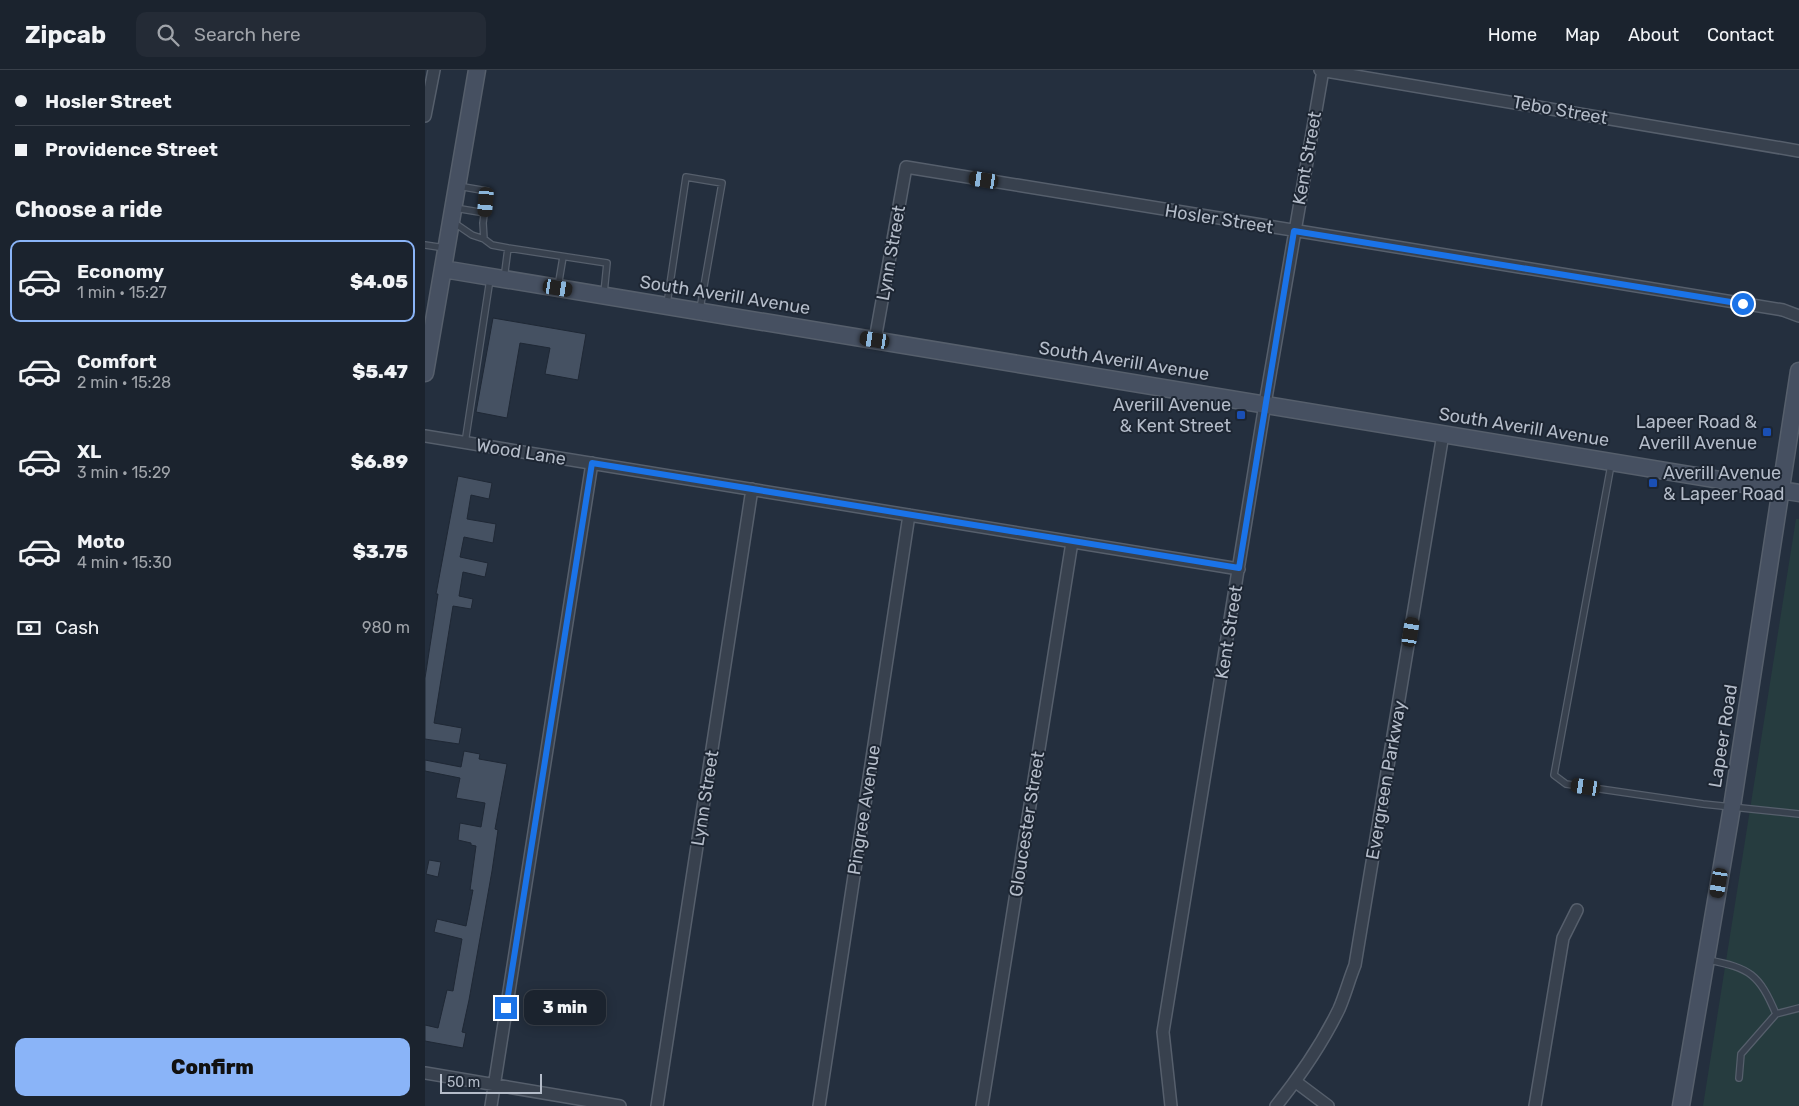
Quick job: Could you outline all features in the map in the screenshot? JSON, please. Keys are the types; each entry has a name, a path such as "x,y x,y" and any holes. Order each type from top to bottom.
{"street":[{"path":"425,116 434,70"},
{"path":"425,373 477,70"},
{"name":"Tebo Street","path":"1322,70 1799,151"},
{"name":"Kent Street","path":"1171,1106 1163,1032 1265,404 1322,70"},
{"name":"Hosler Street","path":"906,167 1783,310 1799,316"},
{"name":"Lynn Street","path":"875,340 906,167"},
{"name":"South Averill Avenue","path":"443,269 1799,493"},
{"name":"Lapeer Road","path":"1681,1106 1732,807 1799,371"},
{"name":"Evergreen Parkway","path":"1276,1106 1295,1082 1325,1037 1340,1007 1355,965 1443,434"},
{"name":"Wood Lane","path":"425,436 1239,568"},
{"path":"491,1106 592,463"},
{"name":"Lynn Street","path":"657,1106 752,489"},
{"name":"Pingree Avenue","path":"819,1106 909,515"},
{"name":"Gloucester Street","path":"982,1106 1072,542"},
{"path":"1535,1106 1563,938 1577,910"},
{"path":"425,1073 620,1106"},
{"path":"1295,1082 1328,1106"}],"lane":[{"path":"666,306 686,177 722,183 700,311"},
{"path":"458,186 487,191 484,239"},
{"path":"453,214 485,213"},
{"path":"453,214 473,235 484,239 492,245 607,264 603,295"},
{"path":"425,245 447,248"},
{"path":"465,444 497,278 508,248"},
{"path":"558,288 563,256"},
{"path":"1611,462 1554,775 1566,784 1703,804 1799,814"},
{"path":"1706,960 1746,970 1759,980 1776,1014"},
{"path":"1739,1078 1741,1054 1776,1014 1799,1008"}],"green space":[{"path":"1796,519 1799,519 1799,1106 1703,1106"}],"building":[{"path":"493,318 586,334 578,380 545,374 550,348 520,343 507,418 476,412"},
{"path":"458,476 492,483 489,499 471,495 467,519 496,524 493,543 464,537 460,557 488,563 485,577 463,572 459,596 473,599 471,609 453,606 434,723 462,728 459,744 425,739 425,678 438,594 436,594"},
{"path":"464,751 480,754 479,759 507,764 495,829 498,830 492,871 462,1032 466,1033 463,1048 425,1041 425,1025 438,1028 447,990 453,991 462,939 434,932 437,919 466,926 473,890 470,890 476,846 458,840 460,823 481,827 485,803 456,798 460,778 425,771 425,760 461,767"},
{"path":"429,860 441,862 438,877 426,874"}],"place":[{"name":"Averill Avenue & Kent Street","path":"1241,415"},
{"name":"Lapeer Road & Averill Avenue","path":"1767,432"},
{"name":"Averill Avenue & Lapeer Road","path":"1653,483"}],"route":[{"path":"506,1008 592,463 1239,568 1294,231 1743,304"}]}
